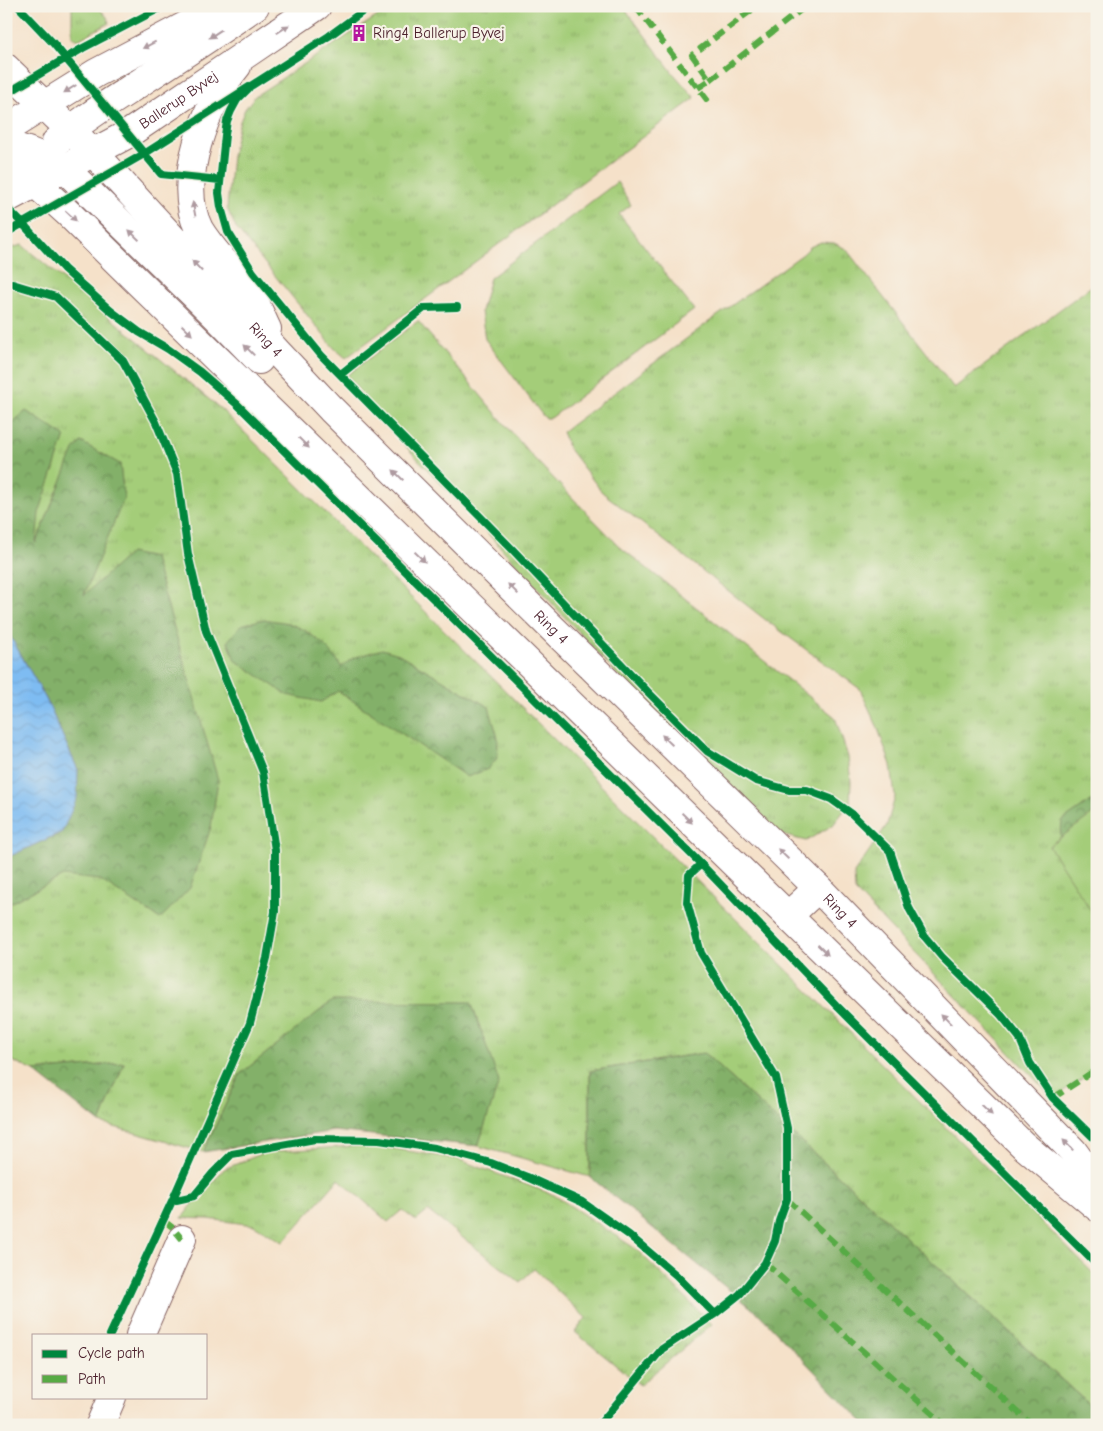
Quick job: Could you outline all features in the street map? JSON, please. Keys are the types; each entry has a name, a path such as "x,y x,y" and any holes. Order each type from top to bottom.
{"main road":[{"path":"6,199 35,183 26,143 44,105 96,73 223,6"},
{"path":"26,143 104,105 201,44 255,6"},
{"name":"Ballerup Byvej","path":"92,152 128,134 317,6"},
{"path":"249,52 226,78 198,137 191,177 192,198 198,226 205,238 248,291 278,353"},
{"name":"Ring 4","path":"6,68 44,105 26,143 35,183 1024,1145 1097,1207"},
{"path":"26,143 215,315 265,366 331,409"},
{"name":"Ring 4","path":"26,143 92,152 331,409 818,888 1074,1151 1097,1184"},
{"path":"788,916 818,888"},
{"path":"140,1334 182,1239"},
{"path":"100,1425 112,1398"}],"green space":[{"path":"72,6 97,6 107,17 109,23 78,40 72,37"},
{"path":"393,6 623,6 673,73 695,98 346,358 334,348 236,228 227,208 232,156 239,124 245,109 255,96"},
{"path":"617,182 631,205 619,214 694,310 551,418 546,418 485,339 481,311 490,278"},
{"path":"821,242 834,243 846,249 954,388 1097,282 1097,810 1049,846 1097,917 1097,1069 1053,1098 855,891 854,873 887,825 895,797 891,765 877,726 860,689 767,621 602,492 569,449 562,432 810,247"},
{"path":"6,245 11,248 22,245 222,410 1097,1277 1097,1412 704,1053 590,1071 590,1177 478,1146 498,1082 240,1074 203,1152 100,1123 124,1063 34,1071 6,1058"},
{"path":"418,321 530,454 620,547 835,717 848,757 851,782 850,803 833,825 806,841 778,834 627,685 379,418 347,375"},
{"path":"26,411 65,436 39,513 36,543 74,450 81,442 120,464 124,498 84,595 130,553 154,558 218,780 211,827 190,888 160,919 100,880 63,876 6,905 6,858 62,832 78,770 46,699 9,634 6,613 6,428"},
{"path":"264,619 288,623 303,630 319,640 341,667 353,658 382,649 399,654 489,707 498,738 497,758 488,769 467,777 338,691 321,702 287,695 235,660 228,641 241,625"},
{"path":"1097,797 1097,907 1059,853 1062,821"},
{"path":"1097,811 1097,920 1049,846"},
{"path":"332,1001 471,1002 499,1082 478,1146 334,1131 203,1152 240,1074"},
{"path":"704,1053 1097,1412 1097,1425 866,1425 760,1315 590,1177 590,1071"},
{"path":"124,1063 100,1123 34,1071"},
{"path":"371,1145 457,1159 554,1195 636,1249 712,1324 640,1385 575,1332 586,1318 534,1269 520,1282 428,1211 416,1221 402,1210 388,1222 339,1179 283,1242 254,1225 208,1219 182,1218 224,1169 266,1152"}],"water":[{"path":"6,613 9,634 46,699 78,770 77,798 62,832 6,858"}],"marked path":[{"path":"635,6 711,105"},
{"path":"698,88 710,80 692,55 757,6"},
{"path":"710,80 806,6"},
{"path":"1053,1098 1097,1069"},
{"path":"787,1199 1032,1425"},
{"path":"163,1220 182,1239"},
{"path":"765,1263 945,1425"}],"cycle path":[{"path":"18,6 53,43 161,174 220,180"},
{"path":"6,94 83,48 164,6"},
{"path":"6,233 144,154 329,36 370,6"},
{"path":"248,89 237,100 227,121 219,193 228,232 253,272 321,355 707,751 756,781 789,790 807,790 831,799 852,814 890,851 909,908 925,937 942,957 1001,1015 1019,1037 1030,1063 1053,1098 1097,1141"},
{"path":"6,207 64,269 111,311 200,372 238,405 701,864 836,1005 1097,1265"},
{"path":"6,282 56,297 123,361 156,422 177,474 188,554 206,631 263,772 275,850 275,912 267,958 250,1023 172,1201"},
{"path":"341,374 424,308 457,307"},
{"path":"599,1425 662,1349 715,1314 740,1294 765,1263 775,1241 779,1221 787,1199 787,1128 776,1078 701,953 687,902 689,875 701,864"},
{"path":"110,1334 172,1201 194,1196 232,1154 315,1139 379,1140 435,1148 491,1163 527,1177 582,1202 629,1235 676,1275 715,1314"}],"place":[{"name":"Ring4 Ballerup Byvej","path":"359,33"}]}
